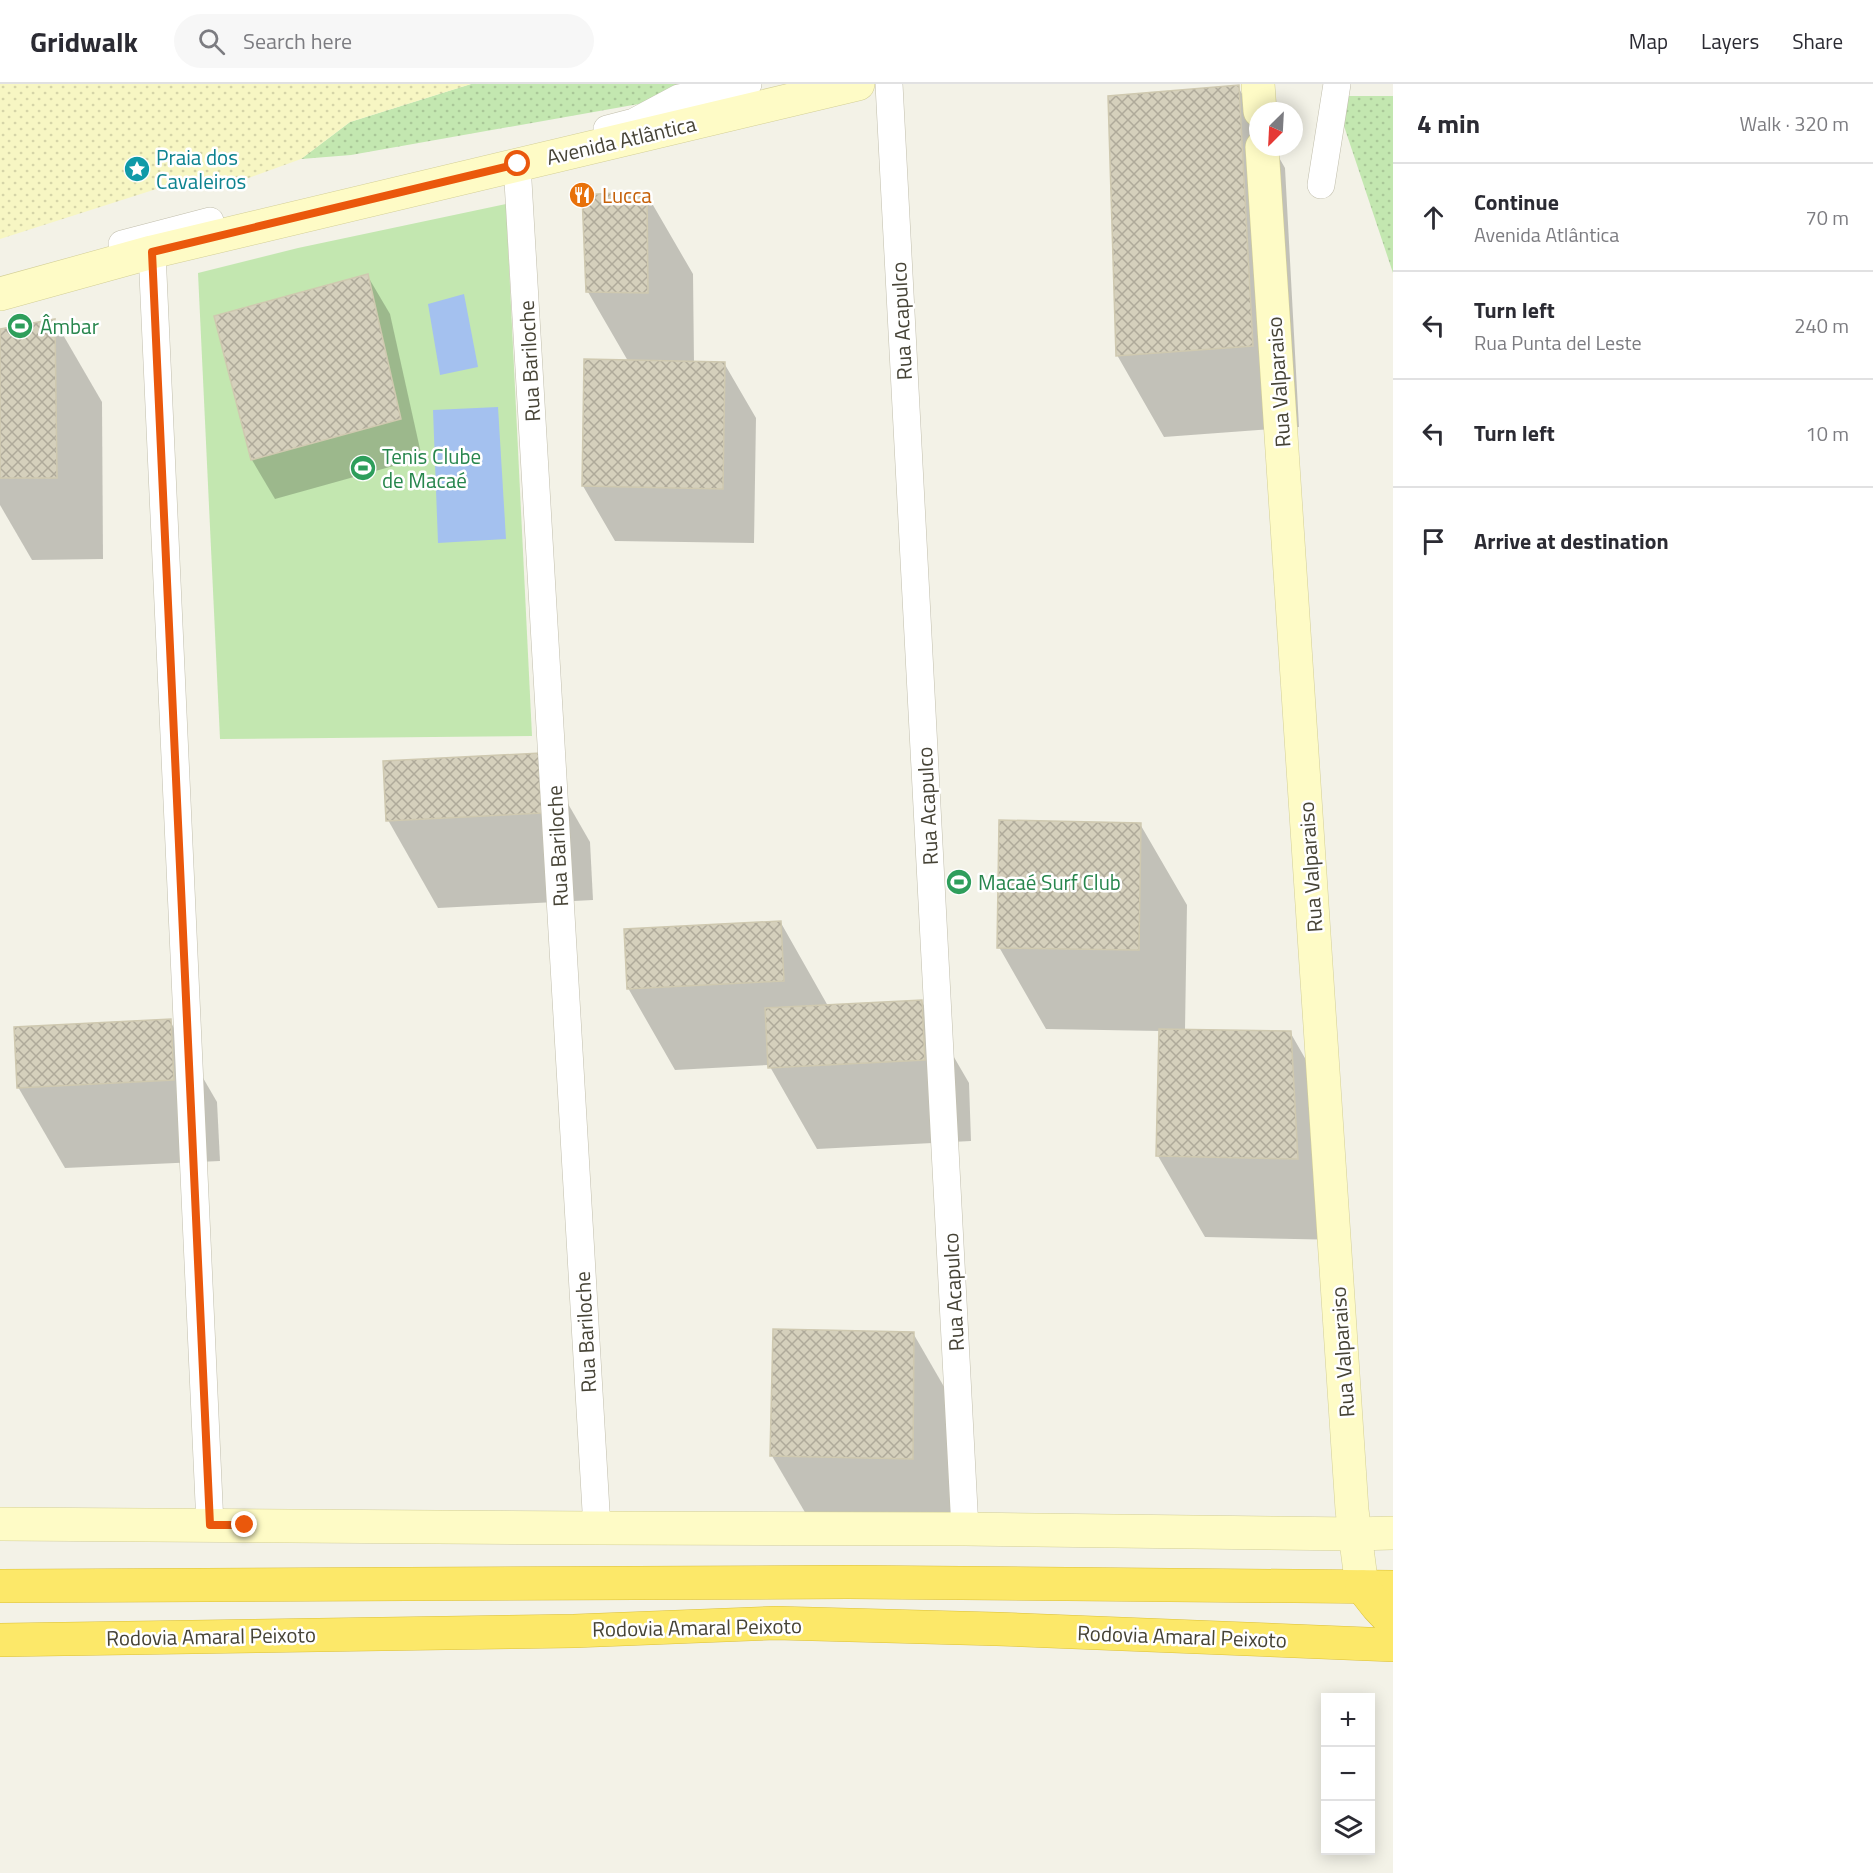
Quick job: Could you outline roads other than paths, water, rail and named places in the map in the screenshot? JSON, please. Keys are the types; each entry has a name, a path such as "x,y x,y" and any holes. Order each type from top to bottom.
{"highway":[{"name":"Rodovia Amaral Peixoto","path":"0,1587 848,1582 1378,1587"},
{"path":"1378,1587 1377,1606 1393,1623"},
{"name":"Rodovia Amaral Peixoto","path":"0,1640 574,1630 776,1623 997,1629 1393,1646"}],"street":[{"path":"0,279 158,234 634,122 679,98 748,84"},
{"name":"Avenida Atlântica","path":"0,294 152,252 858,84"},
{"name":"Rua Acapulco","path":"889,84 965,1529"},
{"path":"1258,84 1259,102"},
{"path":"1321,185 1337,84"},
{"name":"Rua Valparaiso","path":"1263,156 1355,1534 1378,1587"},
{"name":"Rua Bariloche","path":"518,164 597,1528"},
{"path":"152,252 210,1525"},
{"path":"0,1524 1393,1533"}],"water":[{"path":"464,294 478,367 440,375 428,304"},
{"path":"498,407 506,539 438,543 433,410"}],"place":[{"name":"Praia dos Cavaleiros","path":"137,169"},
{"name":"Lucca","path":"582,195"},
{"name":"Âmbar","path":"20,326"},
{"name":"Tenis Clube de Macaé","path":"363,468"},
{"name":"Macaé Surf Club","path":"959,882"}]}
